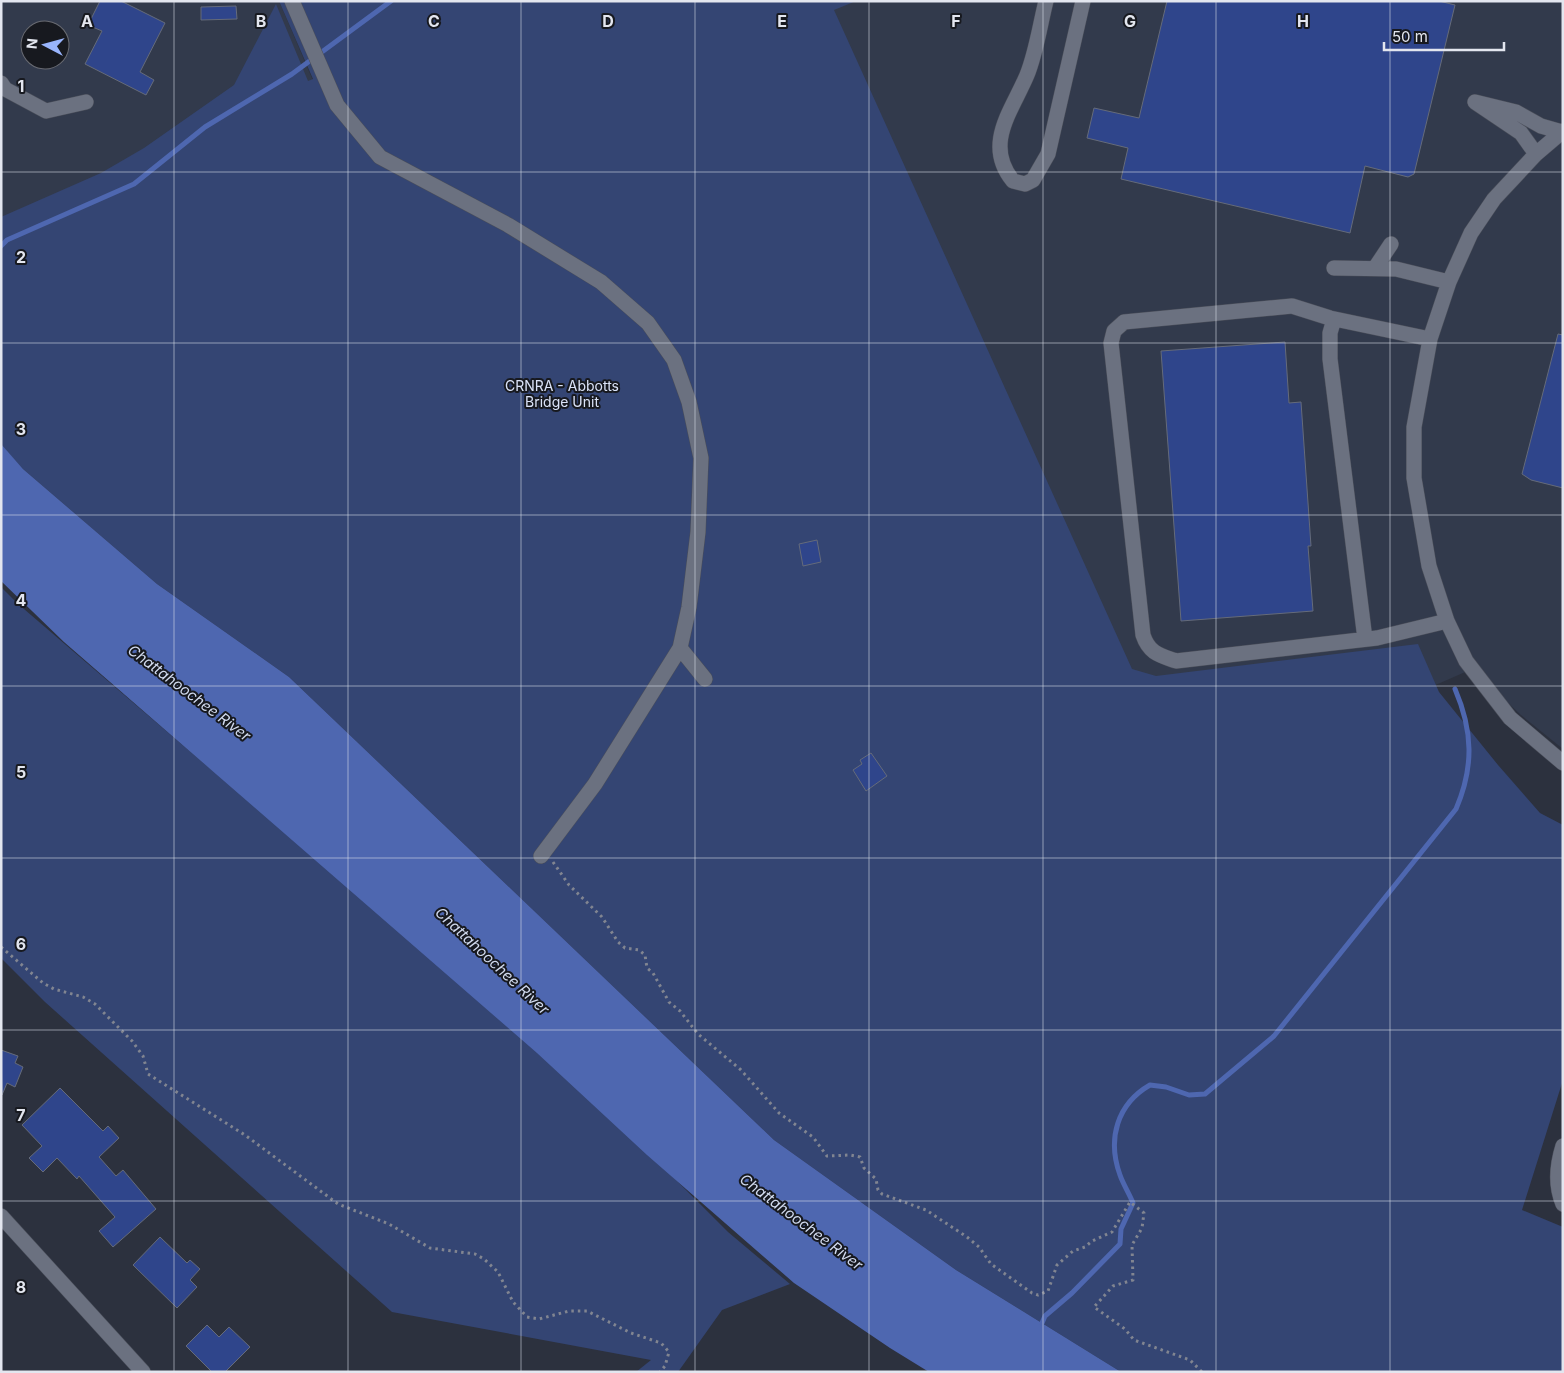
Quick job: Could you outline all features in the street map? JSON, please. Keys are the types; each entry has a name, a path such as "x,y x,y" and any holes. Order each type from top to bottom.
{"street":[{"path":"292,1 337,104 380,157 508,225 601,282 648,323 674,360 689,402 701,458 698,532 690,598 680,648 596,784 541,856"},
{"path":"1046,1 1027,75 1002,128 1000,156 1006,172 1013,181 1025,184 1033,180 1048,154 1082,1"},
{"path":"1,84 5,90 46,111 86,102"},
{"path":"1536,154 1521,134 1476,102 1516,112 1541,126 1562,132"},
{"path":"1562,132 1536,154 1494,199 1471,233 1449,282 1430,339 1414,427 1414,478 1429,566 1447,621 1466,661 1510,718 1563,763"},
{"path":"1375,268 1391,244"},
{"path":"1334,268 1396,269 1449,282"},
{"path":"1430,339 1334,319 1292,306 1124,322 1114,331 1112,344 1142,625 1146,646 1158,654 1176,661 1365,639 1447,621"},
{"path":"1334,319 1330,333 1330,359 1365,639"},
{"path":"680,648 705,679"},
{"path":"1563,1146 1559,1156 1557,1189 1563,1204"},
{"path":"1,1216 143,1372"}],"path":[{"path":"554,838 550,858 569,885 602,917 618,942 625,948 639,950 645,955 647,968 653,973 669,1002 680,1011 698,1034 741,1070 779,1113 813,1137 827,1156 850,1155 860,1157 864,1168 876,1179 878,1190 882,1194 926,1210 967,1236 979,1247 991,1264 1032,1293 1038,1295 1048,1290 1057,1264 1067,1254 1112,1232 1118,1226 1127,1205 1130,1202 1136,1205 1144,1213 1142,1228 1132,1245 1133,1280 1113,1286 1094,1307 1125,1329 1134,1340 1190,1360 1202,1372"},
{"path":"1,947 43,983 54,989 83,997 94,1004 132,1041 143,1056 148,1074 245,1135 338,1204 389,1224 430,1248 475,1254 484,1259 498,1272 513,1302 527,1317 539,1319 570,1311 587,1311 622,1329 661,1343 669,1352 665,1366 660,1372"}],"shaded area":[{"path":"1,1 279,1 314,83 1,218"},
{"path":"814,1 1563,1 1563,749 1521,715 1472,669 1178,798"}],"green space":[{"name":"CRNRA - Abbotts Bridge Unit","path":"279,1 856,1 834,10 1132,669 1156,676 1418,644 1439,692 1540,813 1563,825 1563,1080 1522,1210 1563,1227 1563,1372 1121,1372 956,1270 774,1140 289,677 157,584 23,469 1,445 1,217 101,173 144,148 234,85 276,4 308,81 313,79"},
{"path":"1,587 17,603 207,766 422,926 728,1232 790,1284 722,1310 678,1372 636,1372 651,1360 392,1312 45,1002 1,958"}],"water":[{"name":"Chattahoochee River","path":"1,444 23,469 157,584 289,677 774,1140 956,1270 1121,1372 929,1372 794,1283 647,1155 537,1053 64,642 1,581"}],"building":[{"path":"100,1 121,1 165,23 140,72 154,80 146,95 85,64 102,31 88,25"},
{"path":"1167,1 1439,1 1455,5 1414,174 1408,177 1365,166 1350,233 1121,179 1128,148 1087,138 1094,108 1139,118"},
{"path":"236,6 237,19 201,20 201,7"},
{"path":"1558,334 1563,335 1563,488 1531,480 1522,474"},
{"path":"1285,342 1289,403 1301,402 1311,546 1308,546 1313,611 1181,621 1161,351"},
{"path":"817,540 821,562 803,566 799,544"},
{"path":"871,753 887,776 866,791 853,770 862,764 860,760"},
{"path":"1,1050 18,1056 15,1063 23,1067 15,1087 7,1083 2,1095"},
{"path":"60,1088 103,1131 108,1126 119,1138 99,1157 116,1176 123,1170 156,1209 113,1247 99,1231 115,1217 79,1176 77,1179 57,1158 43,1172 29,1158 42,1146 22,1125"},
{"path":"160,1237 187,1263 190,1260 200,1269 190,1280 197,1287 177,1308 133,1265"},
{"path":"207,1325 219,1337 229,1327 250,1347 225,1372 212,1372 186,1346"}],"waterway":[{"path":"1,246 7,240 134,184 205,127 292,74 391,1"},
{"path":"1042,1323 1045,1316 1072,1293 1120,1244 1121,1229 1133,1203 1121,1178 1116,1162 1115,1136 1123,1112 1130,1102 1150,1085 1166,1087 1189,1095 1205,1094 1274,1036 1456,809 1466,778 1469,749 1465,720 1455,689"}]}
